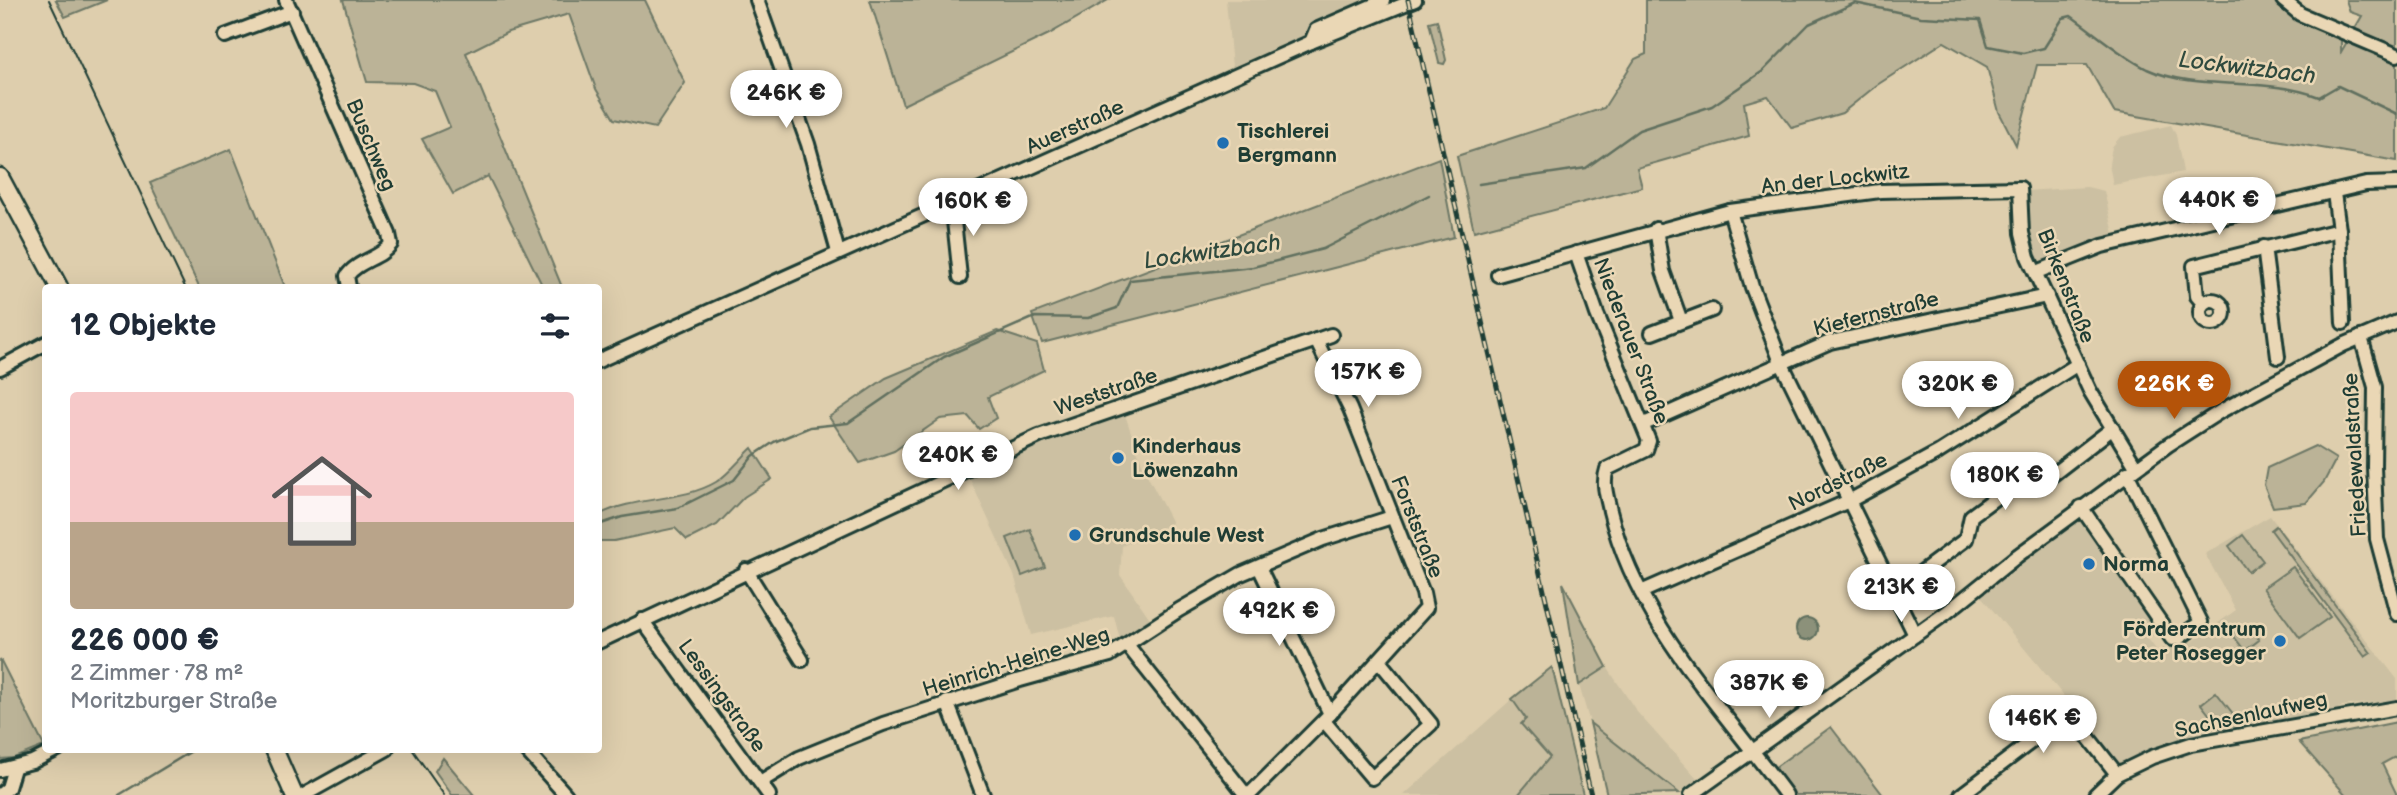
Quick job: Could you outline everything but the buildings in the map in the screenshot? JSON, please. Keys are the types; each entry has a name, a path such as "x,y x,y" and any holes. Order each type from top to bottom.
{"main road":[{"path":"0,177 57,284"},
{"path":"276,753 295,795"}],"street":[{"path":"757,0 790,86 838,252"},
{"name":"Auerstraße","path":"602,358 1311,42 1415,0"},
{"path":"2283,0 2301,14 2397,55"},
{"path":"1311,42 1316,30 1383,1"},
{"path":"225,37 289,6"},
{"name":"Buschweg","path":"289,6 389,234 391,244 386,250 353,267 347,276 348,284"},
{"path":"2037,272 2102,246 2365,184 2397,183"},
{"name":"An der Lockwitz","path":"1498,275 1656,229 1730,211 1880,191 2020,188"},
{"name":"Birkenstraße","path":"2020,188 2022,233 2047,296 2078,364 2113,428 2201,622 2172,639 2081,507"},
{"path":"2334,193 2339,230 2343,323"},
{"path":"952,202 960,277"},
{"path":"1730,211 1752,287 1781,362 1851,500 1892,594 1915,635"},
{"path":"1656,229 1663,271 1681,321"},
{"path":"2203,303 2197,296 2194,266 2339,230"},
{"path":"2264,247 2278,357"},
{"name":"Niederauer Straße","path":"1576,253 1597,314 1644,424 1648,441 1646,450 1607,469 1603,480 1614,527 1641,592 1668,639 1786,795"},
{"name":"Kiefernstraße","path":"1644,424 1830,342 2047,296"},
{"path":"1652,333 1712,310"},
{"path":"1691,795 1915,635 2132,470 2221,411 2361,337 2397,323"},
{"name":"Weststraße","path":"602,640 1039,436 1331,335"},
{"name":"Friedewaldstraße","path":"2361,337 2375,387 2377,539 2397,613"},
{"name":"Forststraße","path":"1248,795 1327,718 1426,608 1423,593 1350,409 1316,340"},
{"path":"0,368 42,345"},
{"name":"Nordstraße","path":"1641,592 1851,500 1939,452 2078,364"},
{"path":"1892,594 1966,539 1971,516 2021,480 2043,482 2113,428"},
{"name":"Heinrich-Heine-Weg","path":"760,782 789,763 822,747 947,702 1110,655 1128,646 1179,610 1259,566 1323,539 1392,517"},
{"path":"1259,566 1327,718 1372,778 1431,724 1378,662"},
{"path":"747,570 802,660"},
{"name":"Lessingstraße","path":"642,620 769,795"},
{"path":"1128,646 1248,795"},
{"path":"947,702 984,795"},
{"name":"Sachsenlaufweg","path":"2095,795 2117,774 2152,757 2191,744 2397,708"},
{"path":"1961,795 2069,713 2117,774"},
{"path":"0,771 49,753"},
{"path":"304,795 380,753"},
{"path":"529,753 566,795"},
{"path":"0,795 8,788 14,768"}],"shaded area":[{"path":"56,0 107,0 65,17"},
{"path":"343,0 645,0 685,83 655,128 614,119 596,89 569,14 508,32 466,53 561,284 542,284 488,176 453,194 422,139 450,127 435,91 413,83 367,82"},
{"path":"870,0 1108,0 1049,34 903,105"},
{"path":"1226,0 1378,0 1309,27 1305,35 1232,67"},
{"path":"1646,0 2279,0 2303,20 2341,38 2341,52 2362,16 2350,12 2346,0 2397,0 2397,161 2114,112 2087,65 2037,65 2016,145 1999,112 1987,67 1944,42 1877,85 1842,113 1792,128 1768,96 1744,103 1749,136 1637,168 1642,187 1474,231 1457,156 1604,108 1635,59 1646,54"},
{"path":"1437,20 1446,60 1444,64 1439,63 1429,22"},
{"path":"2171,125 2176,135 2183,172 2113,185 2109,164 2112,147 2120,137"},
{"path":"231,149 284,284 198,284 150,183"},
{"path":"1439,158 1454,237 1042,343 1032,314"},
{"path":"2087,187 2104,191 2115,238 2081,246 2045,261 2037,260 2031,253 2025,191"},
{"path":"997,331 1037,344 1044,370 988,397 996,418 979,429 968,416 940,419 894,451 860,463 829,417 886,378"},
{"path":"1123,409 1143,467 1172,523 1122,546 1120,575 1153,623 1121,644 1114,616 1031,635 1014,575 967,473"},
{"path":"2315,446 2336,459 2324,482 2306,503 2273,507 2264,485 2267,468"},
{"path":"752,448 772,479 744,497 717,525 687,540 675,528 614,541 602,541 602,514 627,505 689,493 716,482"},
{"name":"Förderzentrum Peter Rosegger","path":"2080,515 2160,630 2148,639 2158,652 2163,648 2168,650 2187,637 2192,642 2236,610 2205,554 2270,516 2397,679 2397,700 2342,706 2335,712 2127,763 2118,762 1981,596"},
{"path":"2276,526 2371,653 2365,657 2271,530"},
{"path":"1030,529 1045,567 1022,576 1007,538"},
{"path":"2243,535 2263,561 2248,572 2229,546"},
{"path":"2293,567 2330,617 2300,638 2263,588"},
{"path":"1563,583 1607,667 1579,685"},
{"path":"1807,618 1815,621 1818,629 1815,637 1807,640 1799,637 1796,629 1799,621"},
{"path":"2249,626 2259,640 2245,651 2232,634"},
{"path":"0,659 42,747 14,758 0,759"},
{"path":"1552,667 1583,795 1518,795 1550,757 1521,724 1526,719 1512,699"},
{"path":"1607,667 1637,712 1697,779 1679,793 1590,723 1579,685"},
{"path":"2216,692 2238,720 2223,732 2201,704"},
{"path":"1512,699 1526,719 1521,724 1550,757 1518,795 1404,795"},
{"path":"2397,722 2397,756 2382,764 2397,795 2346,795 2299,742"},
{"path":"1590,723 1679,793 1607,795"},
{"path":"1831,727 1883,795 1795,795 1774,768"},
{"path":"443,758 474,795 452,795 435,771"}],"waterway":[{"name":"Lockwitzbach","path":"1479,184 1586,168 1639,130 1712,106 1763,71 1809,24 1855,3 1921,17 1980,20 1988,46 2023,53 2044,48 2063,18 2071,16 2128,58 2167,76 2278,87 2319,97 2338,86 2397,114"},
{"name":"Lockwitzbach","path":"602,524 622,517 678,508 734,480 753,456 774,442 810,427 848,423 944,357 1035,317 1088,318 1117,308 1130,280 1253,267 1323,249 1429,195"},
{"name":"Lockwitzbach","path":"119,795 188,753"}],"tram line":[{"path":"49,0 184,284"},
{"path":"415,753 444,795"}],"railway":[{"path":"1408,0 1591,795"}],"place":[{"name":"Tischlerei Bergmann","path":"1223,143"},
{"name":"Kinderhaus Löwenzahn","path":"1118,458"},
{"name":"Grundschule West","path":"1075,535"},
{"name":"Norma","path":"2089,564"},
{"name":"Förderzentrum Peter Rosegger","path":"2280,641"}]}
